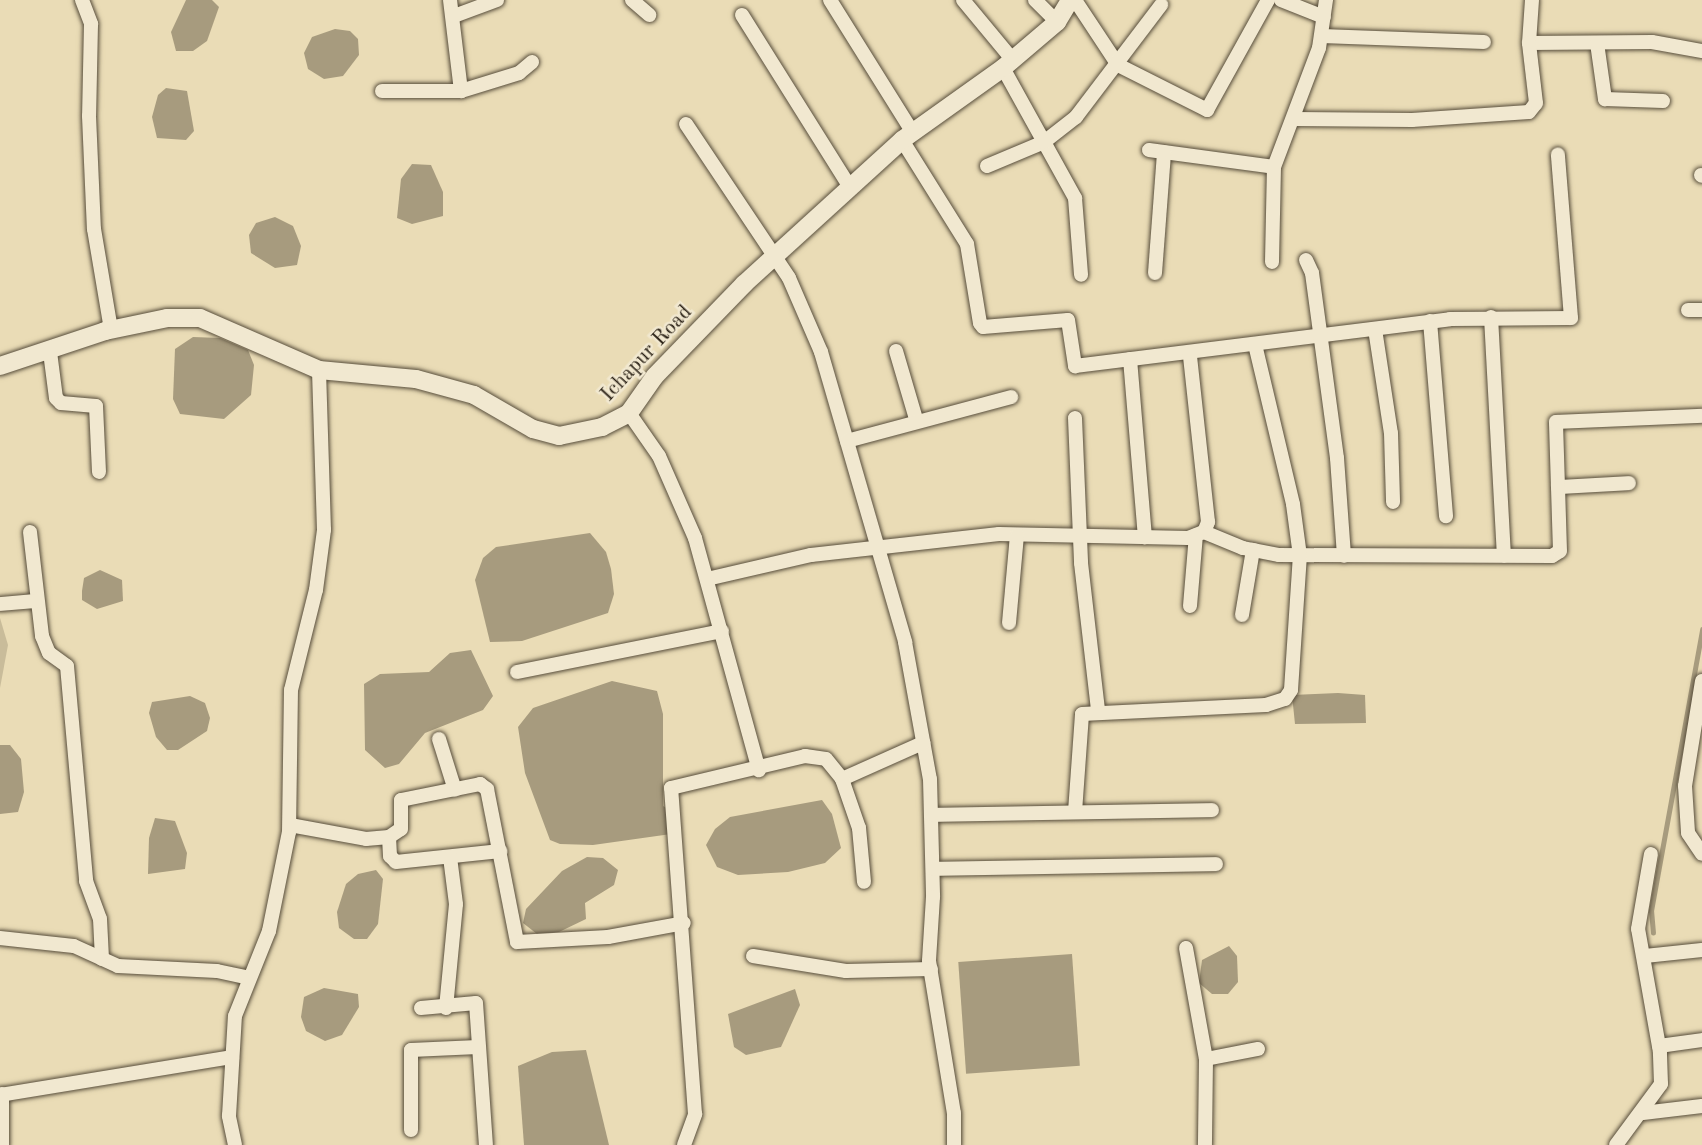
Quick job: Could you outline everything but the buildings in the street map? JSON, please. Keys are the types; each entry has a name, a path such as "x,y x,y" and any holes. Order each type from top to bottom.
{"street":[{"path":"82,0 91,24 89,116 94,229 111,330"},
{"path":"450,0 461,91"},
{"path":"632,0 649,15"},
{"path":"830,0 967,244 984,327 1068,320 1075,366 1189,355 1430,321 1491,317 1571,318 1558,155"},
{"path":"963,0 1007,64 1044,142 1075,198 1081,275"},
{"path":"1035,0 1057,22"},
{"path":"1072,0 1118,65 1207,110 1268,0"},
{"name":"Ichapur Road","path":"0,366 50,352 111,330 167,318 214,321 319,370 416,379 474,395 533,429 559,436 602,427 629,413 655,376 774,258 908,136 1007,64 1057,22 1072,0"},
{"path":"1281,0 1324,17"},
{"path":"1272,262 1274,167 1294,119 1322,36 1326,0"},
{"path":"1294,119 1412,120 1529,112 1536,103 1529,43 1532,0"},
{"path":"454,16 489,1"},
{"path":"987,166 1044,142 1076,117 1161,5"},
{"path":"742,15 851,189"},
{"path":"1322,36 1484,42"},
{"path":"1529,43 1652,42 1702,51"},
{"path":"1598,43 1605,99 1663,101"},
{"path":"382,92 461,91 519,73 532,62"},
{"path":"686,124 789,278 821,352 905,642 933,814 931,969 954,1113 954,1145"},
{"path":"1155,273 1156,151 1274,167"},
{"path":"1306,260 1312,273 1337,458 1344,556"},
{"path":"1491,317 1504,556"},
{"path":"1430,321 1446,516"},
{"path":"1375,329 1391,433 1393,502"},
{"path":"1075,812 1078,722 1082,714 1098,711 1266,705 1285,699 1291,690 1300,556 1293,503 1255,345"},
{"path":"896,351 916,419"},
{"path":"50,352 56,398 61,403 89,404 97,410 99,472"},
{"path":"1189,355 1208,522 1200,533 1190,606"},
{"path":"1130,359 1145,537"},
{"path":"235,1145 229,1116 235,1016 269,931 290,825 290,690 316,590 324,530 319,370"},
{"path":"847,441 916,419 1011,397"},
{"path":"629,413 659,456 695,538 759,770"},
{"path":"706,579 811,555 1017,535 1145,537 1200,533 1253,550 1300,556 1552,556 1560,551 1555,426 1560,420 1702,416"},
{"path":"1075,418 1081,536 1098,711"},
{"path":"1558,487 1629,483"},
{"path":"30,532 37,601 45,645 67,666 86,881 100,919 102,959"},
{"path":"1009,623 1017,535"},
{"path":"1242,615 1253,550"},
{"path":"0,604 37,601"},
{"path":"517,672 722,631"},
{"path":"1701,689 1686,801 1688,833 1702,854"},
{"path":"439,739 455,790"},
{"path":"842,779 923,743"},
{"path":"684,1145 695,1114 684,923 671,788 817,755 826,758 842,779 859,828 864,882"},
{"path":"290,825 366,839 389,837 401,829 401,800 485,786 517,942 608,937 684,923"},
{"path":"1686,801 1702,801"},
{"path":"933,814 1212,810"},
{"path":"389,837 390,856 396,862 499,851"},
{"path":"1618,1144 1643,1113 1661,1084 1660,1046 1638,929 1651,854"},
{"path":"446,1008 456,904 450,857"},
{"path":"933,869 1216,864"},
{"path":"0,937 57,942 118,966 217,971 249,978"},
{"path":"1186,948 1206,1059 1205,1145"},
{"path":"1645,957 1702,950"},
{"path":"753,956 846,971 931,969"},
{"path":"421,1008 446,1008 476,1003 486,1145"},
{"path":"1660,1046 1702,1040"},
{"path":"411,1130 411,1050 478,1047"},
{"path":"1206,1059 1258,1049"},
{"path":"2,1145 1,1094 232,1057"},
{"path":"1643,1113 1702,1106"}],"shaded area":[{"path":"186,0 212,0 219,7 207,41 193,51 176,51 171,32"},
{"path":"335,29 350,31 358,39 359,55 343,76 324,79 308,69 304,53 312,37"},
{"path":"166,88 187,91 194,131 186,140 157,138 152,117 158,95"},
{"path":"412,164 431,165 443,192 443,216 412,224 397,218 401,179"},
{"path":"275,217 293,226 301,246 297,265 275,268 251,253 249,235 256,223"},
{"path":"193,337 220,338 248,350 254,365 251,395 224,419 180,414 173,399 175,349"},
{"path":"590,533 606,552 611,569 614,594 608,613 522,641 490,642 475,580 483,558 496,547"},
{"path":"100,570 122,580 123,601 97,609 82,600 82,591 84,578"},
{"path":"0,618 8,645 0,688"},
{"path":"471,650 493,696 483,710 425,733 399,764 385,768 365,750 364,684 380,674 429,672 450,653"},
{"path":"612,681 657,691 663,714 663,806 672,811 671,834 593,845 560,844 550,840 525,773 518,727 533,708"},
{"path":"1292,695 1365,695 1366,723 1295,724"},
{"path":"190,696 205,703 210,718 207,731 178,750 167,750 156,737 149,713 152,702"},
{"path":"0,745 10,745 21,759 24,792 18,812 0,814"},
{"path":"822,800 832,814 841,848 825,863 788,872 738,875 717,867 706,845 715,829 730,817"},
{"path":"155,818 175,821 187,853 185,869 148,874 149,838"},
{"path":"587,857 603,858 618,870 614,885 585,903 586,919 559,932 537,934 523,923 526,909 562,871"},
{"path":"376,870 383,879 378,924 367,939 354,939 339,928 337,912 346,884 358,874"},
{"path":"1229,946 1237,956 1238,982 1228,994 1212,994 1199,983 1202,960"},
{"path":"1072,954 1080,1066 966,1074 958,962"},
{"path":"324,988 358,994 359,1007 342,1035 325,1041 306,1031 301,1017 304,997"},
{"path":"795,989 800,1005 781,1047 746,1055 734,1047 728,1014"},
{"path":"586,1050 609,1145 524,1145 518,1066 552,1052"}],"waterway":[{"path":"1653,933 1651,911 1702,630"}]}
